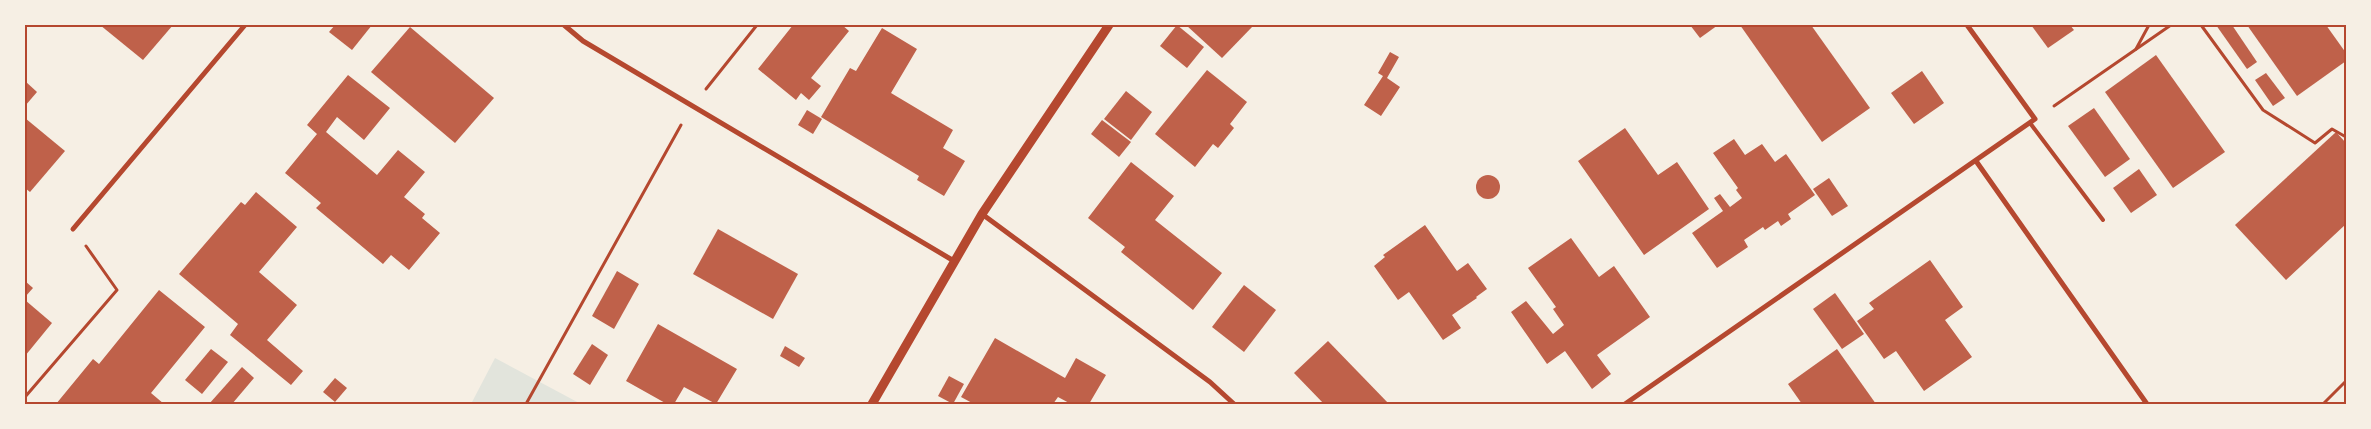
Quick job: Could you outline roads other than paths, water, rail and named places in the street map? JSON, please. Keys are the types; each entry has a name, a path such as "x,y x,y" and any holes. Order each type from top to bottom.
{"street":[{"path":"73,229 245,25"},
{"path":"564,25 583,41 954,262"},
{"path":"872,404 982,214 1109,25"},
{"path":"1625,404 2035,119 1968,25"},
{"path":"1976,161 2147,404"},
{"path":"982,214 1210,382 1234,404"}],"lane":[{"path":"2030,123 2103,220"}]}
